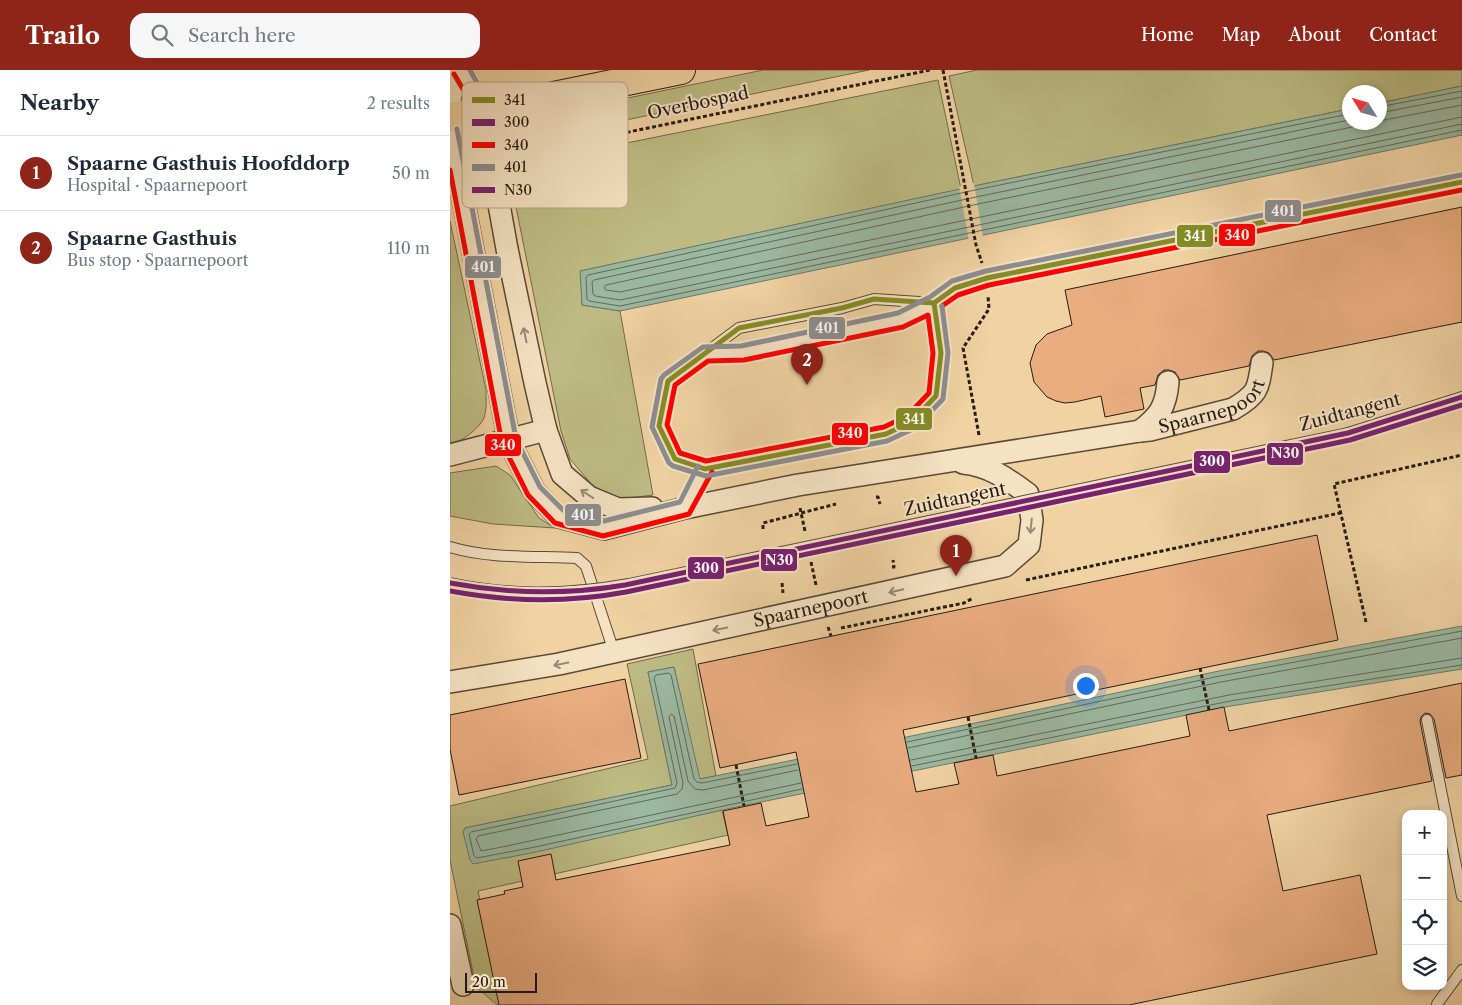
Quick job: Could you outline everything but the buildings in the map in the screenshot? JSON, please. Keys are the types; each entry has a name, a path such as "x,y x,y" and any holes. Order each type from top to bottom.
{"highway":[{"path":"622,82 681,70"}],"street":[{"path":"450,101 454,70"},
{"name":"Spaarnepoort","path":"462,70 469,82"},
{"name":"Spaarnepoort","path":"450,130 462,193"},
{"name":"Spaarnepoort","path":"465,208 509,441 534,491 559,517 604,529 685,508 798,486 1150,430 1233,409 1251,397 1258,387 1262,363"},
{"name":"Spaarnepoort","path":"500,208 546,430 562,474 589,497 618,509 685,508"},
{"name":"Spaarnepoort","path":"1140,431 1153,422 1162,409 1167,396 1168,382"},
{"path":"450,455 546,430"},
{"name":"Spaarnepoort","path":"450,682 560,664 1005,566 1029,545 1032,520 1028,494 1008,478 977,464 950,462"},
{"path":"451,938 464,985"}],"lane":[{"path":"705,354 742,353 901,320 934,303 955,288 986,278 1462,182"},
{"path":"874,300 934,303 941,352 936,396 911,422 886,434 705,469 675,458 659,426 668,381 739,328 874,300"},
{"name":"Zuidtangent","path":"450,583 494,591 533,594 598,589 1348,433 1462,397"},
{"path":"685,508 705,469"},
{"path":"450,547 464,551 493,554 577,558 586,566 614,652"},
{"path":"1427,720 1462,896"},
{"path":"1435,1005 1462,970"}],"path":[{"name":"Overbospad","path":"628,132 930,70"},
{"path":"943,70 976,244 986,278 990,309 963,348 983,457"},
{"path":"1366,622 1334,484 1462,455"},
{"path":"878,497 880,504"},
{"path":"763,529 762,522 839,504"},
{"path":"1019,581 1340,513"},
{"path":"893,560 894,567"},
{"path":"839,628 964,603 977,595"},
{"path":"1200,668 1208,710"},
{"path":"968,716 976,758"},
{"path":"736,765 744,806"}],"shaded area":[{"path":"763,70 869,70 628,120 628,98"},
{"path":"977,70 1462,70 1462,86 1387,102 1387,85 1342,85 1342,110 974,186 949,76"},
{"path":"938,80 961,189 581,271 582,305 620,311 653,495 622,499 593,486 570,459 561,431 516,208 628,208 628,143"},
{"path":"450,221 486,390 486,411 479,426 465,438 450,445"},
{"path":"496,466 510,475 539,518 555,528 493,524 450,516 450,473"},
{"path":"693,649 716,776 699,779 674,667 648,672 672,785 465,828 505,858 722,810 728,835 478,891 502,1005 497,1005 476,987 450,860 450,806 648,759 627,664"}],"water":[{"path":"1462,86 1462,135 620,311 582,305 580,271 974,186 1342,110 1342,130 1387,130 1387,102"},
{"path":"1462,626 1462,669 1231,706 722,810 536,852 473,864 470,860 463,832 465,828 672,785 648,672 674,667 700,779 1219,671"}],"pier":[{"path":"974,183 983,238 969,241 959,186"}],"transit line":[{"name":"401","path":"470,70 477,82"},
{"name":"340","path":"454,74 462,88"},
{"name":"401","path":"457,129 462,155"},
{"name":"340","path":"450,170 502,443 528,495 555,523 603,536 689,514 712,472"},
{"name":"401","path":"942,306 948,353 943,399 915,428 887,441 706,476 673,466 669,463 652,427 661,379 703,347 741,346 898,313 930,297 952,281 986,271 1461,175"},
{"name":"341","path":"934,303 955,288 987,278 1462,182"},
{"name":"340","path":"942,306 958,295 989,285 1462,190"},
{"name":"401","path":"472,208 516,439 540,487 563,510 604,521 680,502 698,466"},
{"name":"341","path":"874,299 934,303 941,353 936,396 911,422 886,434 705,469 675,459 659,426 668,381 739,328 842,308 874,299"},
{"name":"340","path":"928,315 933,353 929,393 907,416 884,427 706,461 680,453 667,425 675,385 708,361 744,360 903,327 928,315"},
{"name":"300","path":"450,583 472,587 538,592 559,592 625,585 1348,433 1462,397"},
{"name":"N30","path":"450,591 472,595 538,600 582,598 626,592 1350,440 1462,405"}],"place":[{"name":"Spaarne Gasthuis","path":"807,385"},
{"name":"Spaarne Gasthuis Hoofddorp","path":"956,576"}]}
